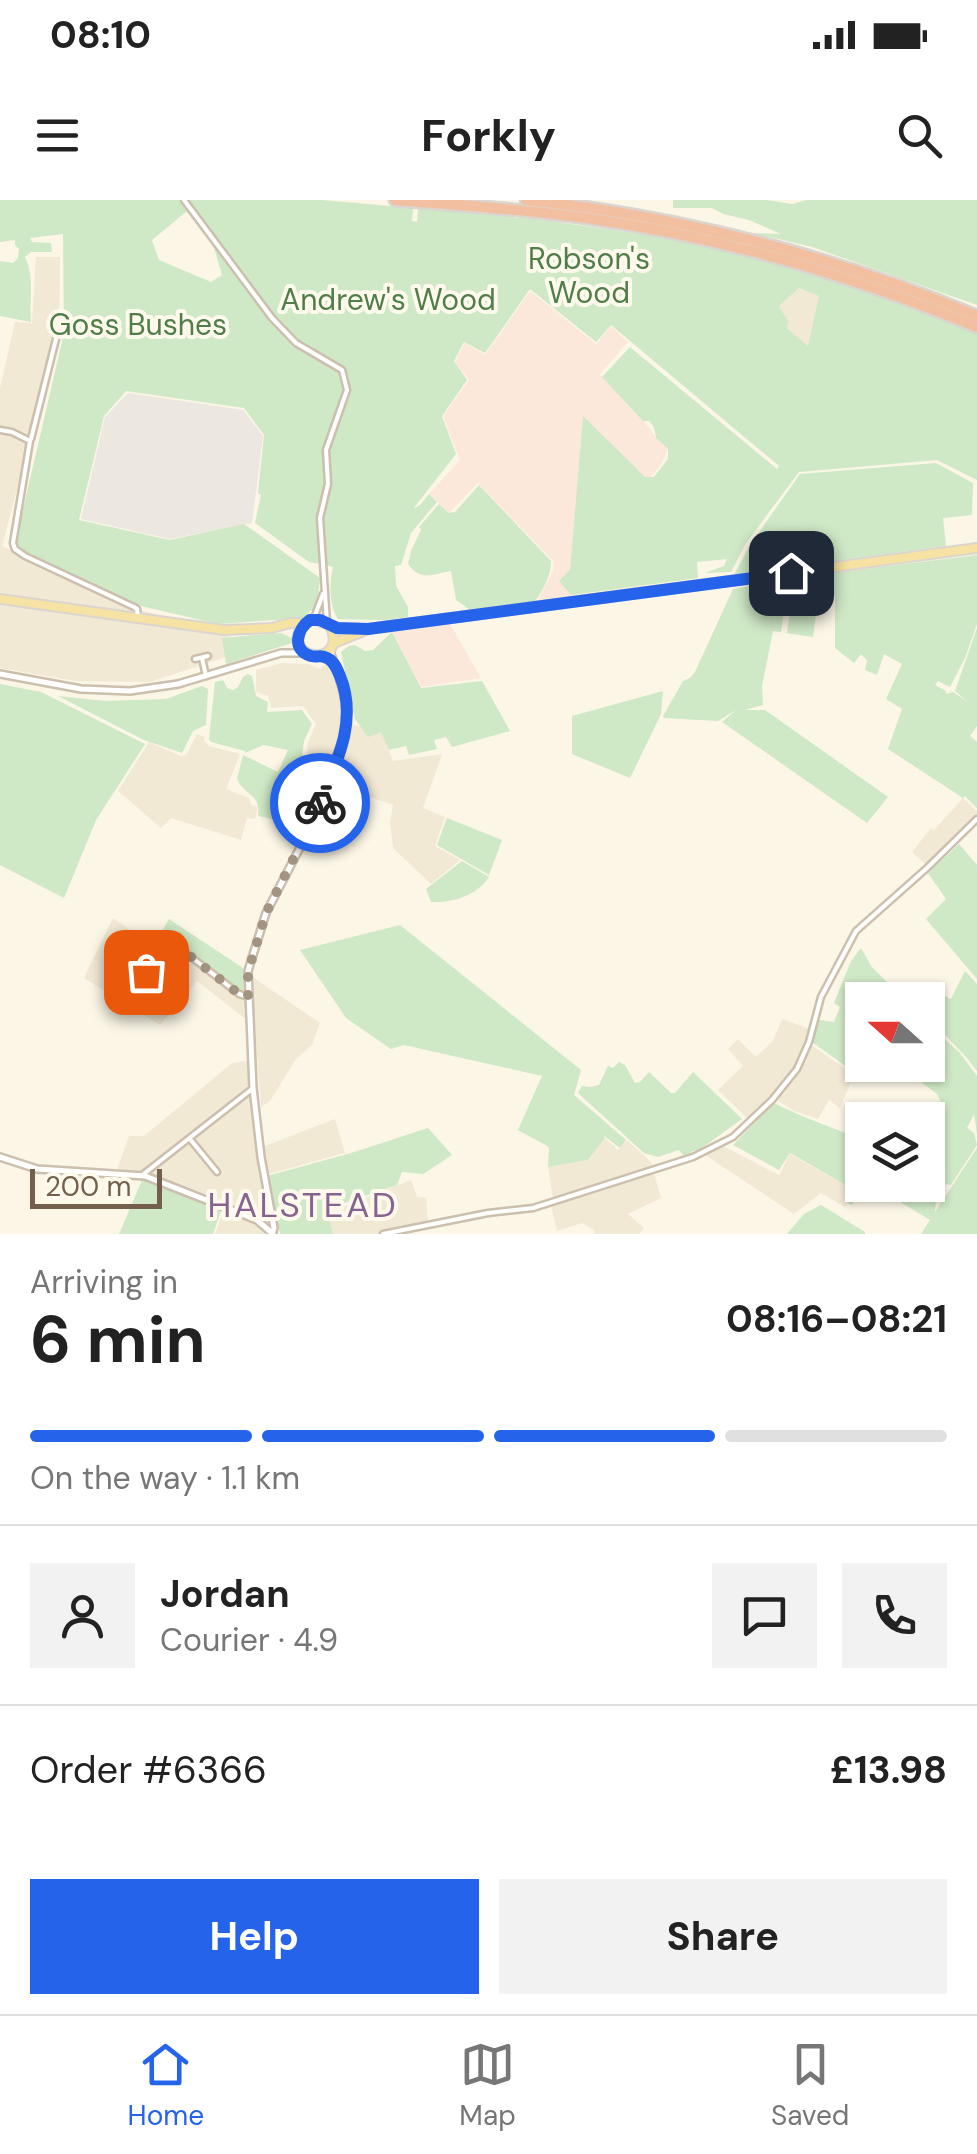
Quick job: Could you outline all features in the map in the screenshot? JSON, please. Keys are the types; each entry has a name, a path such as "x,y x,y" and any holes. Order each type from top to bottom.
{"highway":[{"path":"395,200 542,212 705,240 840,276 977,327"},
{"path":"526,200 635,215 727,234 864,273 977,316"}],"main road":[{"path":"0,600 224,630 309,621 368,629 977,548"},
{"path":"298,640 309,621"},
{"path":"328,625 334,633 332,645"},
{"path":"271,628 288,631 306,653 320,656 332,645 368,629"}],"street":[{"path":"184,200 272,318 296,343 342,370 347,381 348,390 326,450 328,484 320,518 328,625"},
{"path":"59,327 30,441 15,548 134,607 138,618"},
{"path":"0,430 30,441"},
{"path":"309,621 324,590"},
{"path":"281,653 298,640"},
{"path":"0,1157 36,1169 141,1176 257,1220 272,1234 254,1088 248,972 266,913 308,830 346,731 344,688 334,664 332,645"},
{"path":"0,674 81,689 150,689 281,653 306,653"},
{"path":"320,656 334,664"},
{"path":"195,659 205,657 206,676"},
{"path":"383,1234 533,1208 694,1158 733,1137 772,1100 797,1069 821,997 860,926 977,820"},
{"path":"152,949 164,936 248,997"},
{"path":"143,948 152,949 162,961 150,974 134,961 143,948"},
{"path":"141,1176 254,1088"},
{"path":"190,1138 217,1172"}],"shaded area":[{"path":"36,257 60,257 59,330 2,546 140,610 260,646 150,682 76,681 0,668 0,388 15,322 32,323"},
{"path":"799,288 820,296 808,347 787,328 779,306"},
{"path":"530,291 596,344 611,326 628,342 600,374 668,449 661,465 645,477 583,418 570,571 560,581 573,598 537,602 554,562 478,483 449,513 429,494 460,460 443,416 469,380 455,362 465,343 485,355"},
{"path":"128,393 243,410 263,436 252,523 170,539 81,519 105,417"},
{"path":"450,624 481,678 421,687 392,632"},
{"path":"282,663 308,664 320,669 327,663 334,665 346,723 382,731 393,761 442,754 423,808 445,817 435,846 460,860 431,884 393,848 393,805 353,791 348,779 306,769 308,742 316,724 303,706 271,708 268,696 256,692 256,670"},
{"path":"197,734 205,737 209,746 240,754 226,789 249,798 251,805 258,807 255,819 247,818 241,840 171,818 161,828 118,791 149,742 181,756 186,755"},
{"path":"963,798 977,811 977,816 927,865 912,852"},
{"path":"113,918 151,945 162,931 180,942 181,949 244,995 247,1020 197,981 160,1025 84,978"},
{"path":"251,976 320,1023 312,1045 296,1059 270,1101 261,1107"},
{"path":"782,1019 810,1029 807,1042 845,1069 845,1082 851,1082 840,1108 829,1100 818,1119 794,1111 771,1096 748,1119 718,1090 743,1066 728,1049 738,1039 756,1057 773,1041"},
{"path":"248,1061 257,1149 335,1119 345,1153 262,1176 273,1234 215,1234 227,1201 155,1176 117,1170 129,1136 144,1136 232,1063"},
{"path":"605,1138 618,1150 627,1140 651,1162 661,1198 628,1214 644,1228 639,1234 595,1234 582,1223 557,1231 548,1167 588,1160"},
{"path":"721,1145 779,1175 790,1154 845,1185 845,1202 848,1202 845,1207 821,1193 794,1214 705,1155"},
{"path":"411,1180 417,1197 426,1198 428,1221 394,1227 396,1234 333,1234 328,1212"}],"green space":[{"name":"Goss Bushes","path":"0,200 179,200 187,211 152,240 159,260 211,282 222,275 212,241 293,345 340,371 345,388 323,450 324,484 318,519 320,564 309,562 255,523 261,495 258,493 264,435 244,408 126,391 104,416 79,520 170,540 244,524 320,578 317,605 303,618 218,624 141,606 14,548 64,333 63,234 30,238 32,242 51,243 52,252 31,252 25,257 31,281 31,322 0,316 0,261 13,263 19,249 15,240 0,242"},
{"path":"187,200 322,200 413,208 412,221 417,222 418,208 508,215 635,233 735,253 882,297 977,334 977,480 937,460 799,472 746,543 731,572 705,573 724,566 727,559 697,562 698,578 571,595 559,581 570,570 583,416 645,477 654,477 668,459 668,449 656,438 654,427 643,421 602,377 630,347 777,469 779,466 611,325 596,342 530,289 485,353 464,342 454,361 467,380 442,416 456,454 413,509 429,494 437,502 411,533 401,565 395,566 396,586 408,607 408,617 338,619 331,594 333,567 326,565 323,519 330,484 329,451 349,390 346,372 297,341 276,319","holes":["799,288 819,296 808,346 787,328 788,321 779,306"]},
{"path":"673,200 767,200 792,204 807,200 977,200 977,305 812,247 752,233 781,234 712,208 673,208"},
{"path":"936,463 973,483 972,515 943,518 946,546 734,575 750,545 800,474"},
{"path":"479,485 551,561 546,583 534,602 470,610 456,600 451,571 422,575 408,564 419,527 439,504 449,513 455,512"},
{"path":"977,555 977,624 950,687 938,681 935,685 968,702 955,691 977,628 977,726 970,736 977,742 977,808 965,796 888,749 902,709 886,699 902,664 884,654 877,675 865,670 867,660 861,654 854,663 835,648 835,596 830,584 831,573"},
{"path":"811,575 820,583 813,637 787,633 790,611 784,611 781,632 773,631 762,686 763,705 745,710 765,710 888,797 867,823 722,722 736,710 718,721 663,716 683,681 695,672 733,589"},
{"path":"392,632 421,688 482,681 510,731 452,747 446,737 434,740 437,749 409,755 406,746 389,750 381,732 368,737 355,719 341,652 355,645 365,651 373,650"},
{"path":"281,633 294,639 292,643 226,664 222,638"},
{"path":"248,674 252,676 256,696 268,702 267,712 302,710 312,724 304,741 300,770 284,775 322,780 307,827 258,816 255,799 237,779 243,755 278,772 288,750 264,745 245,753 209,739 215,682 223,680 233,690"},
{"path":"0,684 41,692 145,744 96,820 64,898 0,865"},
{"path":"202,686 208,689 206,725 193,731 182,753 144,740 58,696 105,701 166,699"},
{"path":"663,691 661,714 630,778 572,754 572,716"},
{"path":"447,818 502,840 489,875 437,845"},
{"path":"959,844 977,865 977,979 926,919 946,899 928,873"},
{"path":"462,861 489,877 464,897 431,902 426,889"},
{"path":"169,919 243,968 244,995 162,931"},
{"path":"400,925 581,1070 574,1095 626,1140 620,1148 603,1135 605,1138 588,1160 548,1167 549,1147 518,1130 542,1076 404,1045 391,1049 346,1018 300,950"},
{"path":"861,948 887,982 845,982 845,1066 812,1042 819,1020 834,1022 840,1007 834,1003 851,961"},
{"path":"965,971 977,984 977,1071 945,1035 945,997 951,999"},
{"path":"945,1039 977,1076 977,1134 974,1114 967,1128 974,1133 977,1145 951,1185 945,1184 945,1102 921,1082 945,1082"},
{"path":"619,1062 635,1083 649,1072 671,1093 693,1072 742,1119 689,1155 684,1156 679,1150 658,1157 644,1153 578,1093 582,1086 599,1085 608,1066 613,1068"},
{"path":"774,1103 845,1133 845,1185 790,1153 779,1170 733,1145"},
{"path":"428,1128 452,1155 423,1174 402,1172 397,1185 327,1209 333,1234 280,1234 267,1176"},
{"path":"977,1148 977,1234 921,1234 930,1220 900,1202 936,1202 935,1212"},
{"path":"143,1178 222,1208 213,1234 119,1234"},
{"path":"821,1205 865,1234 787,1234 804,1214"}],"way so far":[{"path":"146,972 154,972 162,961 152,949 164,936 248,997 248,972 266,913 320,803"}],"district":[{"name":"HALSTEAD","path":"303,1205"}],"route":[{"path":"320,803 345,737 347,714 344,688 334,664 326,657 309,655 300,646 300,630 310,620 324,621 337,628 368,629 791,573"}],"park label":[{"name":"Robson's Wood","path":"589,275"},
{"name":"Andrew's Wood","path":"388,299"}]}
